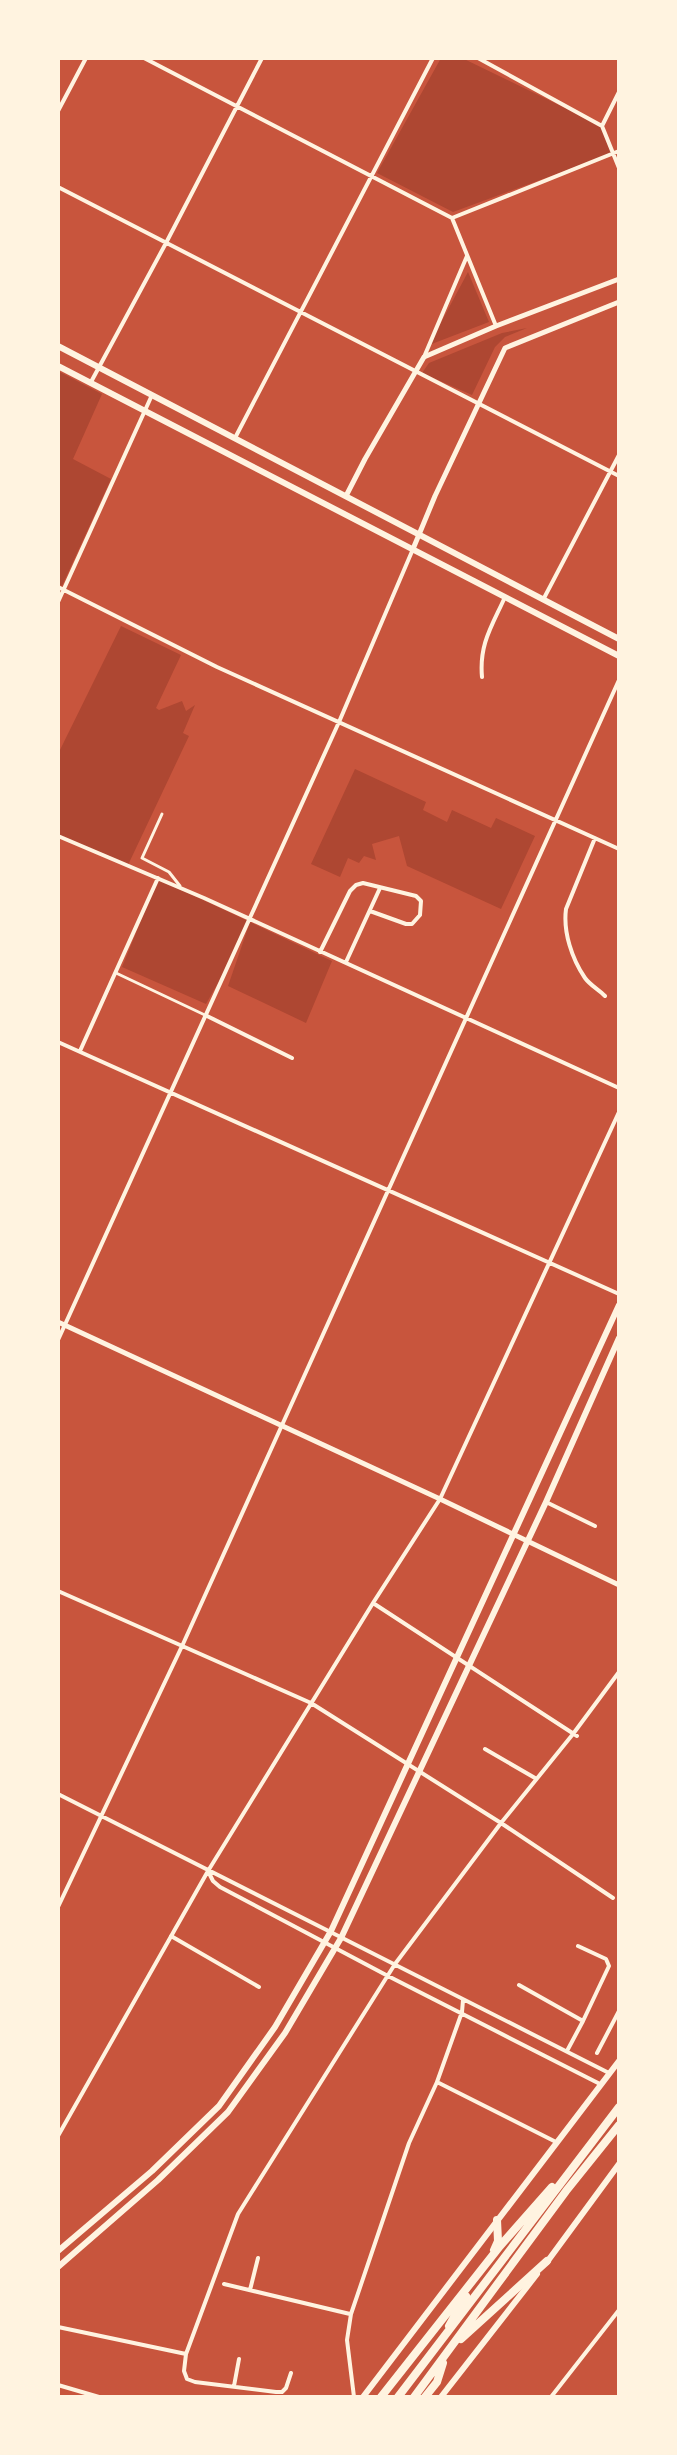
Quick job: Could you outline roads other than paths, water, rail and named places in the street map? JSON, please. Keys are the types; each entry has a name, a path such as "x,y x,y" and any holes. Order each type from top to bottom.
{"highway":[{"path":"401,2397 619,2107"},
{"path":"401,2397 619,2113"},
{"path":"414,2397 619,2127"},
{"path":"414,2397 566,2191 619,2127"},
{"path":"381,2397 532,2209 586,2157"},
{"path":"449,2332 453,2316 495,2249 499,2233 497,2220"},
{"path":"460,2339 547,2261"},
{"path":"425,2397 437,2382 445,2354"}],"main road":[{"path":"58,346 619,639"},
{"path":"58,366 619,656"},
{"path":"58,2251 152,2171 219,2106 275,2027 331,1931 619,1305"},
{"path":"58,2267 158,2180 228,2112 285,2033 336,1949 546,1502 619,1338"},
{"path":"363,2397 619,2061"},
{"path":"441,2397 619,2164"}],"street":[{"path":"58,111 86,58"},
{"path":"144,58 452,218 496,326"},
{"path":"91,382 262,58"},
{"path":"235,438 433,58"},
{"path":"478,58 602,126 616,152 619,168"},
{"path":"602,126 619,92"},
{"path":"452,218 616,152"},
{"path":"58,187 619,476"},
{"path":"346,496 424,357 467,256"},
{"path":"424,357 619,279"},
{"path":"58,1340 207,1016 339,722 419,533 505,348 619,302"},
{"path":"58,602 61,589 152,395"},
{"path":"543,600 619,455"},
{"path":"61,589 217,667 619,849"},
{"path":"482,677 480,658 505,597"},
{"path":"58,1907 183,1644 619,680"},
{"path":"162,814 142,858 169,872 182,889"},
{"path":"58,836 250,919 619,1088"},
{"path":"595,838 566,909 565,919 567,937 586,979 605,996"},
{"path":"80,1052 158,878"},
{"path":"320,952 350,891 356,885 363,883 420,897 420,915 412,924 370,911"},
{"path":"346,963 380,888"},
{"path":"115,973 292,1058"},
{"path":"58,1042 619,1294"},
{"path":"58,2136 208,1871 440,1499 619,1112"},
{"path":"58,1322 619,1585"},
{"path":"546,1502 595,1526"},
{"path":"58,1591 311,1703 613,1898"},
{"path":"373,1603 575,1735"},
{"path":"291,2373 282,2392 195,2382 187,2379 184,2371 186,2354 238,2214 395,1964 535,1778 575,1735 619,1673"},
{"path":"485,1749 535,1778"},
{"path":"58,1794 609,2073"},
{"path":"208,1871 220,1887 600,2084"},
{"path":"171,1936 259,1987"},
{"path":"567,2052 609,1966 606,1959 578,1946"},
{"path":"519,1985 583,2021"},
{"path":"354,2397 347,2340 351,2314 409,2143 437,2082 464,1999"},
{"path":"597,2053 619,2011"},
{"path":"437,2082 556,2143"},
{"path":"250,2291 258,2258"},
{"path":"224,2284 351,2314"},
{"path":"551,2397 619,2310"},
{"path":"58,2327 186,2354"},
{"path":"234,2386 239,2359"},
{"path":"58,2385 99,2397"}]}
